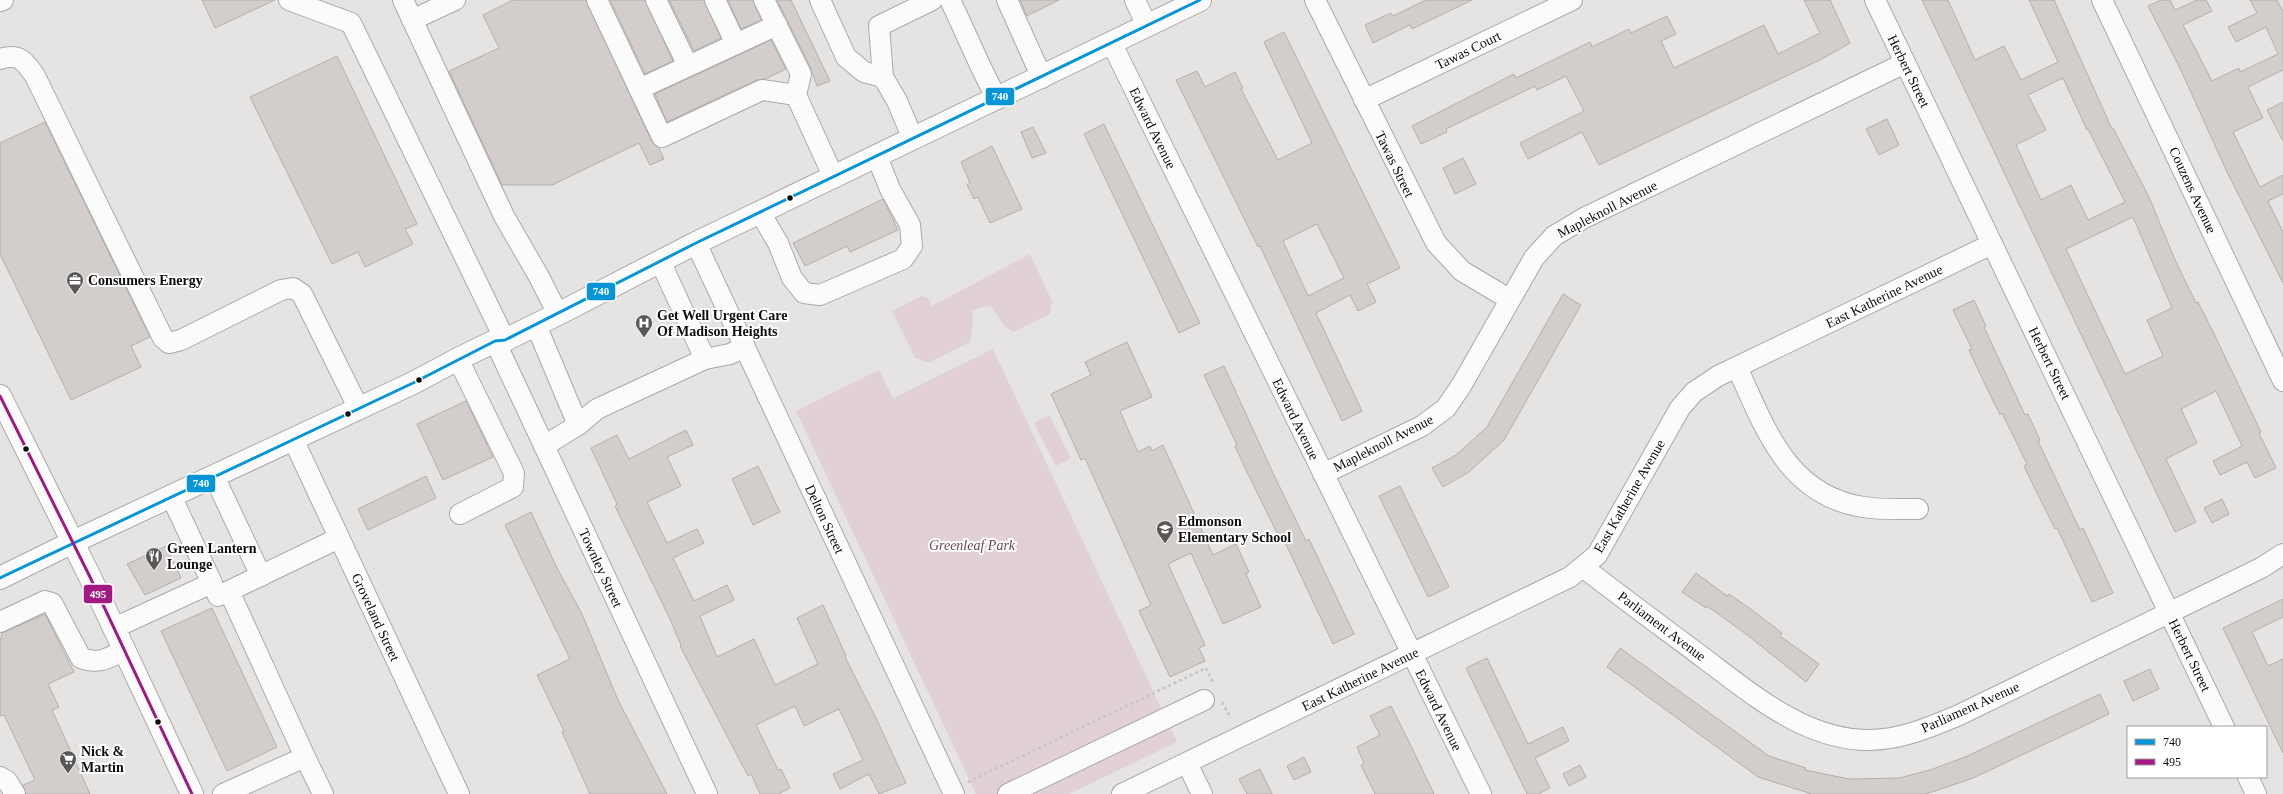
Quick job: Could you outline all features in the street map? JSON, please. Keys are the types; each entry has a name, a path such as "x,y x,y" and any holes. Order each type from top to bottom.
{"main road":[{"path":"0,578 171,496 359,409 458,359 536,325 661,263 696,243 761,214 1200,0"},
{"path":"0,396 125,650 191,794"}],"street":[{"name":"Townley Street","path":"289,0 352,23 500,340 544,446 707,794"},
{"path":"403,0 504,216 538,275 558,314"},
{"path":"412,20 455,0"},
{"path":"597,0 662,137 762,90 796,95"},
{"path":"656,0 688,66"},
{"path":"715,0 736,44"},
{"path":"764,0 801,74 796,95 834,178"},
{"path":"820,0 846,57 864,72 883,77"},
{"path":"913,139 897,101 883,77 879,26 932,0"},
{"path":"950,0 976,52 977,62 997,99"},
{"path":"1007,0 1042,78"},
{"path":"1135,0 1147,26"},
{"name":"Tawas Street","path":"1315,0 1436,243 1462,270 1509,299"},
{"name":"Tawas Court","path":"1364,100 1572,0"},
{"name":"Herbert Street","path":"1875,0 2224,726"},
{"name":"Couzens Avenue","path":"2102,0 2283,381"},
{"path":"639,89 777,25"},
{"name":"Edward Avenue","path":"1112,44 1481,794"},
{"path":"0,59 10,56 25,62 35,76 163,338 169,343 180,340 281,290 293,288 302,294 359,409"},
{"name":"Mapleknoll Avenue","path":"1323,474 1422,426 1446,408 1461,386 1509,299 1534,258 1544,245 1566,227 1905,63"},
{"path":"761,214 778,243 792,278 804,293 820,295 903,259 912,246 910,225 890,189 877,157"},
{"name":"Delton Street","path":"696,243 745,347 961,788"},
{"name":"East Katherine Avenue","path":"1122,794 1570,577 1584,568 1597,555 1680,408 1694,392 1707,382 1737,367 1992,244"},
{"path":"661,263 705,359"},
{"path":"536,325 578,425"},
{"path":"544,446 578,425 597,409 705,359 730,354 745,347"},
{"path":"458,359 514,473 513,487 460,514"},
{"path":"1737,367 1780,455 1793,471 1828,496 1864,508 1918,509"},
{"name":"Groveland Street","path":"293,439 459,794"},
{"path":"214,476 261,576"},
{"path":"171,496 220,587 323,794"},
{"path":"114,628 220,587 261,576 339,538"},
{"name":"Parliament Avenue","path":"1584,568 1774,710 1813,729 1850,738 1889,738 1933,726 2170,613 2261,568 2283,554"},
{"path":"0,622 45,601 52,603 81,658 92,663 102,661 125,650"},
{"path":"1008,794 1204,700"},
{"path":"223,794 305,757"},
{"path":"1187,763 1202,794"},
{"path":"0,777 7,781 15,794"},
{"path":"2248,778 2256,794"}],"path":[{"path":"961,788 1206,668"}],"green space":[{"path":"1030,254 1052,301 1050,314 1013,332 1005,327 991,306 972,310 973,324 970,342 929,363 915,358 892,311 921,296 928,298 932,306"},
{"name":"Greenleaf Park","path":"993,349 1177,742 1069,794 976,794 796,411 879,370 893,398"},
{"path":"1049,415 1071,458 1056,466 1034,423"}],"building":[{"path":"202,0 275,0 215,28"},
{"path":"513,0 586,0 652,142 659,148 664,159 650,165 639,143 552,185 502,185 449,71 499,48 483,15"},
{"path":"610,0 645,0 673,61 645,74"},
{"path":"669,0 704,0 721,38 694,51"},
{"path":"728,0 753,0 761,20 741,29"},
{"path":"777,0 791,0 830,81 817,86 811,69"},
{"path":"1020,0 1059,0 1027,16"},
{"path":"1426,0 1472,0 1412,29 1410,25 1373,43 1365,25 1391,13 1393,16"},
{"path":"1804,0 1830,0 1850,43 1822,59 1599,165 1582,132 1528,159 1520,143 1584,111 1566,76 1537,90 1535,86 1446,129 1447,132 1421,144 1412,126 1514,74 1516,78 1590,42 1592,47 1629,29 1631,33 1667,16 1676,34 1661,41 1674,68 1764,25 1778,54 1820,33"},
{"path":"1922,0 1948,0 1975,60 2004,46 2021,80 2058,62 2029,0 2054,0 2112,129 2113,128 2149,197 2175,260 2196,303 2198,302 2215,336 2261,432 2259,433 2276,468 2255,478 2247,462 2220,475 2213,461 2242,446 2216,391 2181,409 2197,443 2166,459 2196,522 2175,532","holes":["2063,78 2087,130 2088,129 2125,202 2088,220 2071,185 2041,200 2016,145 2046,130 2028,95","2133,217 2172,308 2147,320 2163,356 2125,374 2066,249"]},
{"path":"2161,0 2170,0 2175,10 2197,0 2206,0 2212,11 2183,25 2212,81 2239,68 2240,72 2278,54 2266,27 2236,42 2228,27 2257,13 2250,0 2277,0 2283,12 2283,70 2248,87 2263,118 2233,132 2260,187 2283,175 2283,194 2268,201 2283,232 2283,283 2227,172 2179,66 2148,6"},
{"path":"1284,32 1400,268 1367,284 1376,302 1358,311 1350,295 1316,313 1362,411 1342,421 1260,246 1258,247 1176,80 1197,71 1205,87 1235,72 1243,88 1241,89 1278,160 1312,143 1264,42","holes":["1317,224 1344,278 1308,296 1283,241"]},
{"path":"771,40 786,69 765,79 757,80 667,122 655,94"},
{"path":"337,56 417,224 405,229 413,244 365,267 358,252 332,264 250,97"},
{"path":"2283,102 2283,141 2267,110"},
{"path":"1887,119 1899,145 1879,155 1866,129"},
{"name":"Consumers Energy","path":"45,122 150,337 131,346 141,367 71,400 0,254 0,143"},
{"path":"1104,124 1200,323 1179,333 1084,134"},
{"path":"1033,127 1046,153 1032,158 1021,132"},
{"path":"992,146 1022,209 990,223 978,197 974,199 967,185 970,183 961,162"},
{"path":"1463,158 1476,184 1455,194 1443,168"},
{"path":"883,199 898,230 850,252 847,246 805,266 793,243"},
{"path":"1563,294 1581,305 1504,440 1469,472 1443,487 1432,468 1456,455 1487,427"},
{"path":"1974,300 1986,326 1984,327 2025,415 2028,414 2040,440 2038,441 2080,530 2083,528 2113,593 2092,602 2057,528 2055,529 2024,466 2027,464 2002,413 2000,415 1981,376 1969,350 1972,349 1953,310"},
{"path":"1127,342 1152,397 1120,411 1138,452 1150,446 1152,451 1163,445 1213,555 1236,544 1249,572 1246,574 1261,607 1223,624 1191,553 1168,564 1205,645 1199,648 1205,661 1170,677 1139,611 1151,605 1085,458 1081,460 1051,394 1091,375 1085,362"},
{"path":"1224,366 1272,471 1306,541 1309,539 1354,634 1333,644 1284,540 1281,541 1247,472 1235,446 1237,445 1204,375"},
{"path":"466,401 493,457 443,480 417,424"},
{"path":"686,430 693,445 667,457 681,486 647,502 667,543 697,529 704,543 673,558 694,601 727,585 734,600 700,616 717,657 754,639 775,685 818,664 797,618 823,605 846,656 845,657 877,720 906,783 879,794 869,774 840,789 833,774 863,760 839,709 804,726 795,706 756,725 778,770 781,769 790,788 778,794 760,794 751,774 748,776 680,646 681,645 669,617 615,506 617,504 591,448 617,435 629,459"},
{"path":"758,466 780,512 753,525 732,479"},
{"path":"426,476 436,498 368,530 358,509"},
{"path":"1400,486 1449,587 1428,597 1379,496"},
{"path":"2222,499 2229,514 2212,523 2204,508"},
{"path":"531,512 557,568 582,614 618,700 667,794 590,794 562,732 564,731 537,675 570,659 505,525"},
{"name":"Green Lantern Lounge","path":"166,546 181,578 145,595 127,564"},
{"path":"1696,573 1727,596 1729,594 1752,610 1782,633 1780,636 1819,664 1806,682 1746,634 1707,606 1706,608 1682,592"},
{"path":"2283,599 2283,617 2252,632 2268,666 2283,659 2283,753 2223,628"},
{"path":"212,608 277,747 227,771 161,631"},
{"path":"45,614 74,672 48,684 59,707 52,710 90,794 26,794 23,785 35,780 4,715 0,716 0,642 2,633"},
{"path":"1620,648 1769,756 1806,768 1805,770 1849,779 1899,778 1930,770 1965,757 2100,694 2109,714 1973,778 1925,794 1812,794 1758,777 1607,667"},
{"path":"1487,658 1528,744 1563,727 1569,741 1535,758 1550,788 1538,794 1527,794 1466,668"},
{"path":"2150,669 2159,689 2133,701 2124,681"},
{"path":"1391,706 1434,794 1375,794 1361,765 1364,763 1357,747 1380,735 1370,716"},
{"path":"1304,757 1311,772 1294,780 1287,766"},
{"path":"1580,765 1586,777 1569,786 1563,774"},
{"path":"1260,769 1272,794 1247,794 1239,779"}],"transit line":[{"name":"740","path":"0,578 413,383 495,341 505,340 696,243 1200,0"},
{"name":"495","path":"0,396 90,577 192,794"}],"place":[{"name":"Consumers Energy","path":"75,295"},
{"name":"Get Well Urgent Care Of Madison Heights","path":"644,338"},
{"name":"Edmonson Elementary School","path":"1165,544"},
{"name":"Green Lantern Lounge","path":"154,571"},
{"name":"Nick & Martin","path":"68,774"}]}
